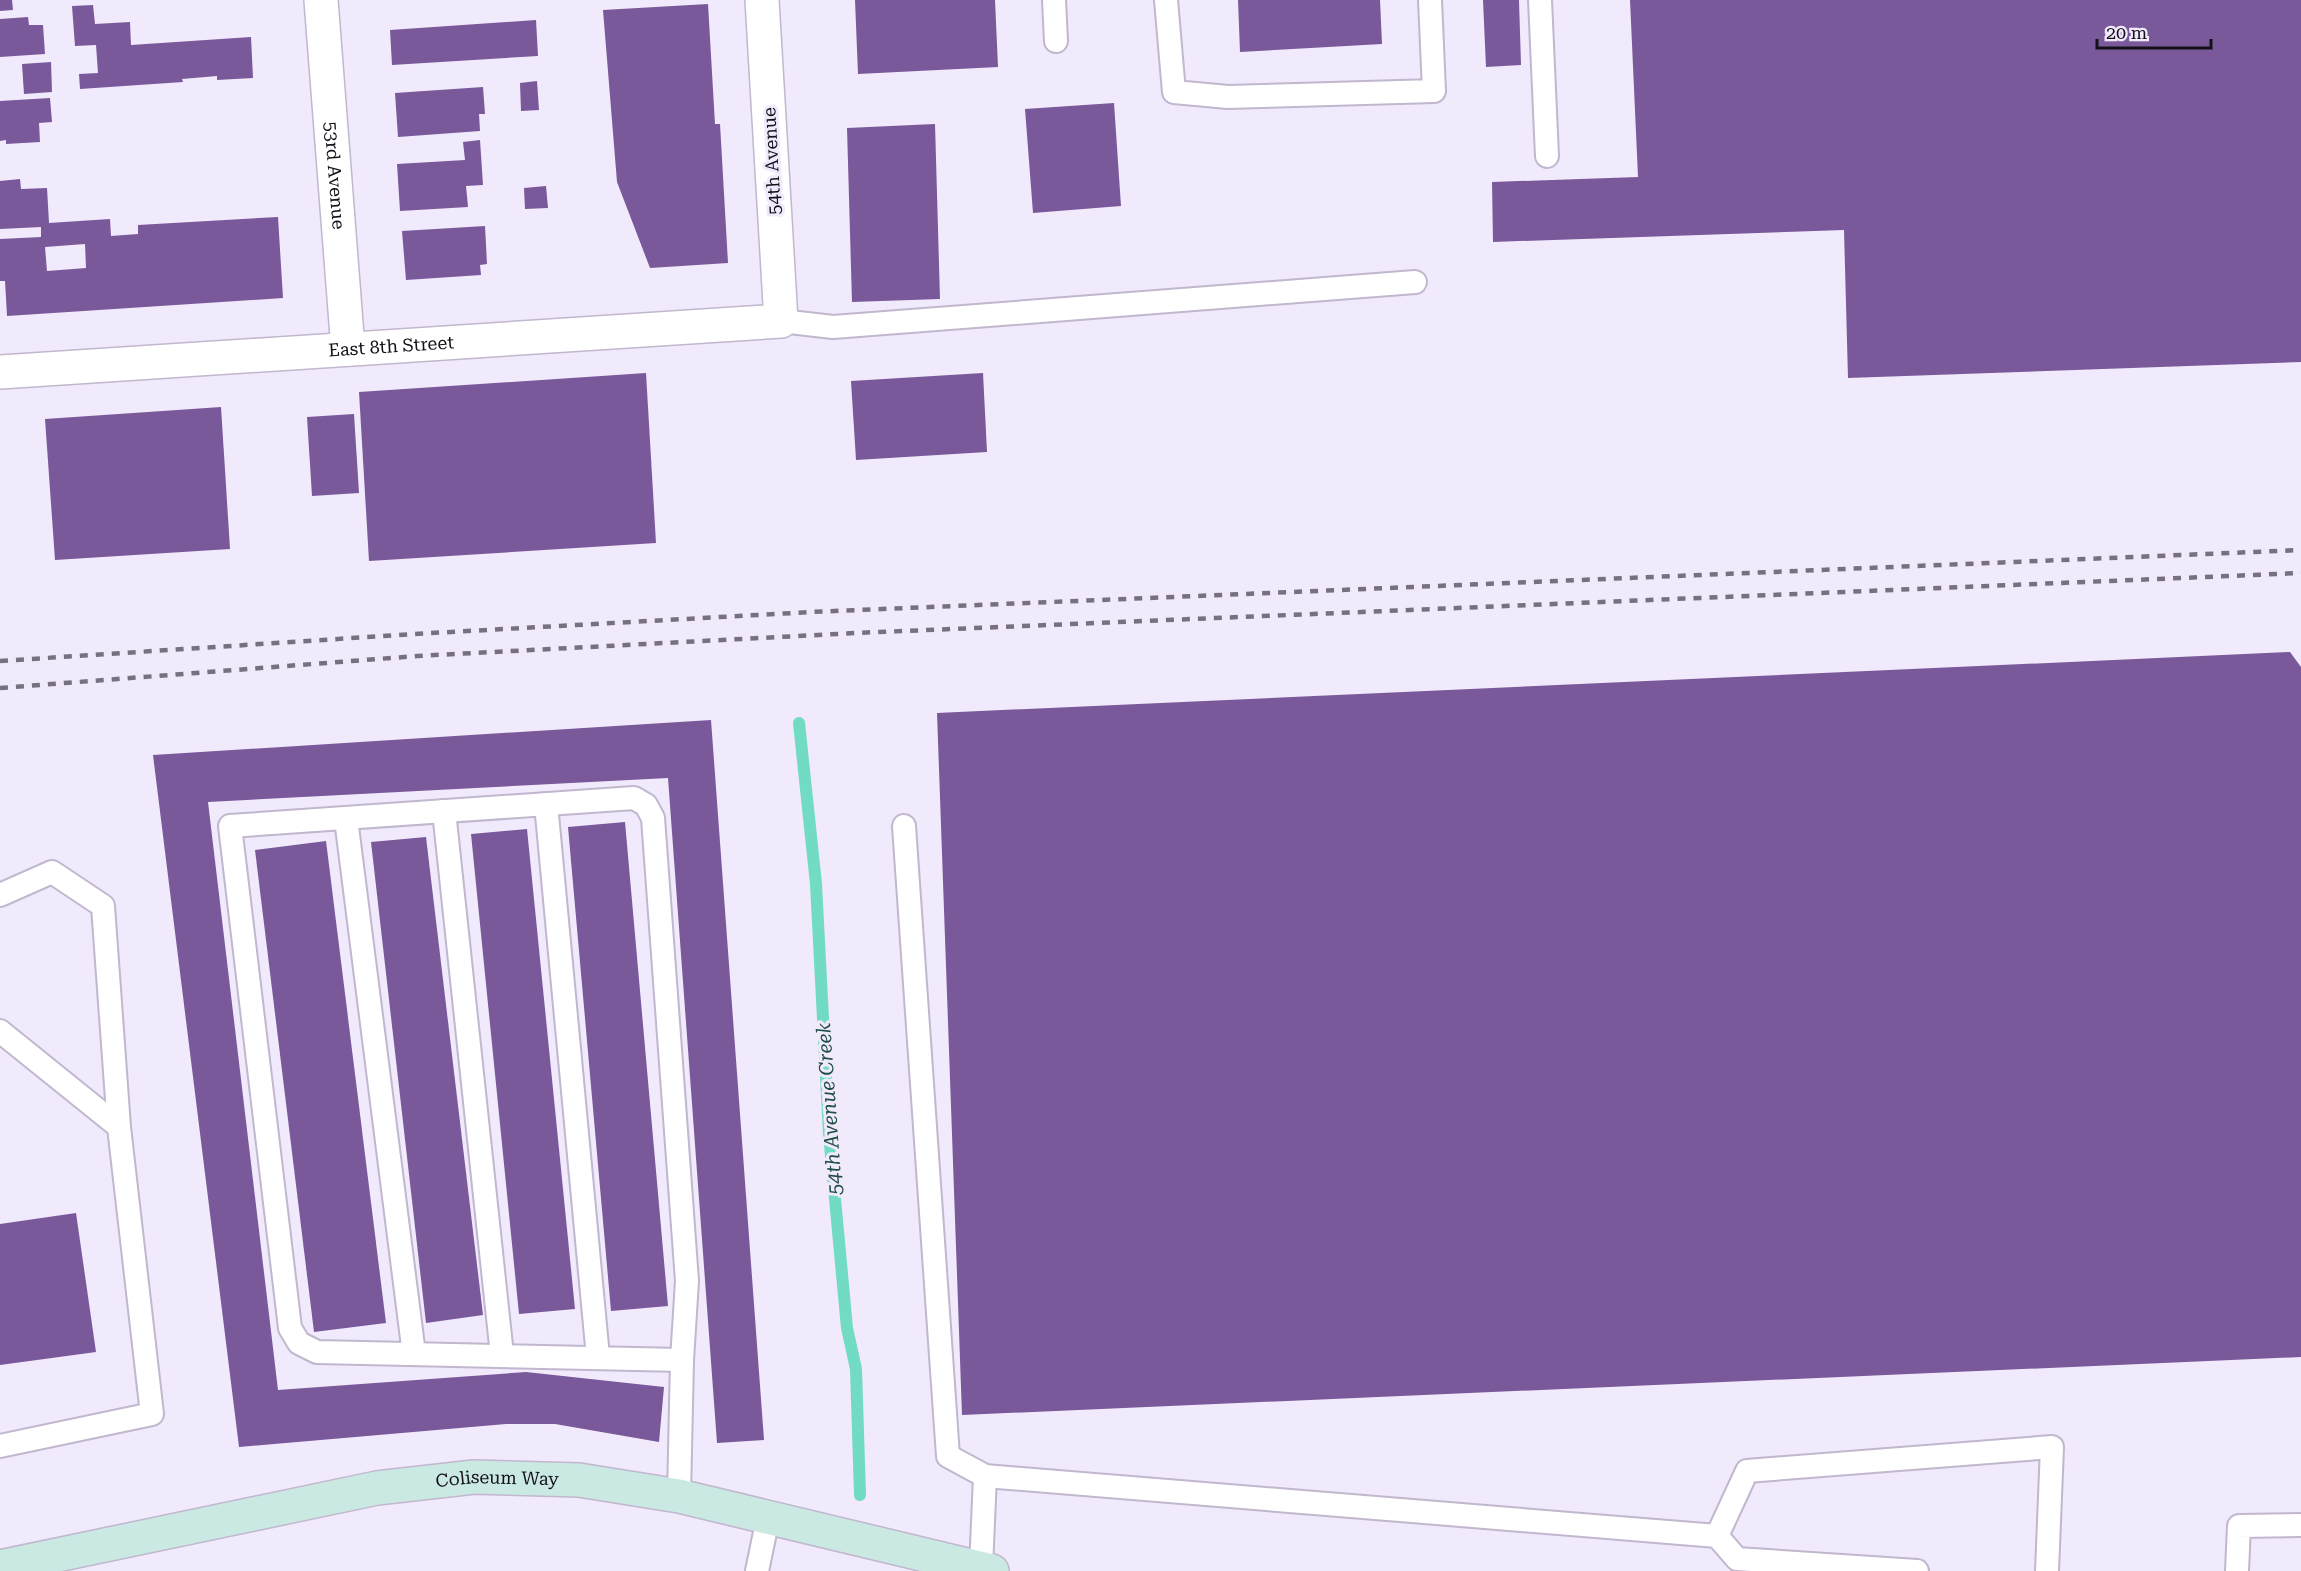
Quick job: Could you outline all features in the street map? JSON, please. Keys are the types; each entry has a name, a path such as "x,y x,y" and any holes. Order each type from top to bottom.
{"street":[{"name":"53rd Avenue","path":"321,0 348,349"},
{"name":"54th Avenue","path":"762,0 781,321"},
{"name":"East 8th Street","path":"0,372 781,321"},
{"name":"Coliseum Way","path":"0,1567 376,1488 474,1477 579,1480 679,1496 944,1565 987,1570"}],"lane":[{"path":"1054,0 1056,41"},
{"path":"1166,0 1174,92 1228,97 1434,91 1430,0"},
{"path":"1539,0 1547,156"},
{"path":"781,321 833,327 1414,282"},
{"path":"679,1496 682,1360 687,1281 653,818 646,805 634,798 230,826 290,1328 298,1343 317,1352 682,1360"},
{"path":"546,804 598,1357"},
{"path":"444,812 502,1355"},
{"path":"346,819 414,1354"},
{"path":"904,825 948,1456 985,1476 1717,1536 1737,1559 1917,1571"},
{"path":"0,895 52,872 103,906 119,1127 152,1414 0,1446"},
{"path":"0,1031 119,1127"},
{"path":"1717,1536 1747,1471 2052,1447 2047,1571"},
{"path":"985,1476 987,1570"},
{"path":"757,1571 768,1518"},
{"path":"2237,1571 2239,1526 2301,1525"}],"building":[{"path":"0,0 12,0 13,10 0,11"},
{"path":"855,0 995,0 998,67 858,74"},
{"path":"1238,0 1380,0 1382,44 1240,52"},
{"path":"1483,0 1519,0 1521,65 1486,67"},
{"path":"1630,0 2301,0 2301,362 1848,378 1844,230 1493,242 1492,182 1638,177"},
{"path":"708,4 715,124 720,124 728,263 650,268 617,182 603,10"},
{"path":"93,5 95,24 130,22 131,45 251,37 253,78 217,80 217,76 182,79 183,82 80,89 79,74 98,73 96,45 75,46 72,6"},
{"path":"28,17 29,25 43,25 45,54 0,57 0,19"},
{"path":"536,20 538,56 392,65 390,30"},
{"path":"51,62 52,92 24,94 22,64"},
{"path":"537,81 539,110 521,111 520,83"},
{"path":"483,87 485,114 479,114 480,131 398,137 395,93"},
{"path":"50,98 52,122 39,123 40,142 6,144 6,140 0,141 0,101"},
{"path":"1114,103 1121,206 1033,213 1025,109"},
{"path":"935,124 940,299 852,302 847,128"},
{"path":"480,140 483,185 466,186 468,207 400,211 397,164 465,160 463,142"},
{"path":"20,179 21,189 47,188 49,223 110,219 111,236 138,234 138,225 278,217 283,298 7,316 5,281 0,281 0,239 41,237 41,227 0,229 0,181","holes":["85,244 86,268 47,271 45,247"]},
{"path":"546,186 548,208 525,209 524,188"},
{"path":"485,226 487,264 480,265 481,275 406,280 402,231"},
{"path":"646,373 656,543 369,561 359,392"},
{"path":"983,373 987,452 856,460 851,381"},
{"path":"221,407 230,549 55,560 45,419"},
{"path":"354,414 359,493 312,496 307,417"},
{"path":"2290,652 2301,667 2301,1357 962,1415 937,713"},
{"path":"711,720 764,1440 717,1443 668,778 208,802 278,1390 526,1372 664,1387 659,1442 555,1424 506,1424 239,1447 153,755"},
{"path":"625,822 668,1306 611,1311 568,827"},
{"path":"527,829 575,1309 519,1314 471,834"},
{"path":"426,837 483,1315 426,1323 371,842"},
{"path":"326,841 386,1323 314,1332 255,850"},
{"path":"76,1213 96,1352 0,1365 0,1224"}],"waterway":[{"name":"54th Avenue Creek","path":"799,723 816,884 829,1134 847,1328 856,1369 860,1495"}],"railway":[{"path":"0,661 414,634 811,612 2301,550"},
{"path":"0,688 417,656 855,633 2301,573"}]}
